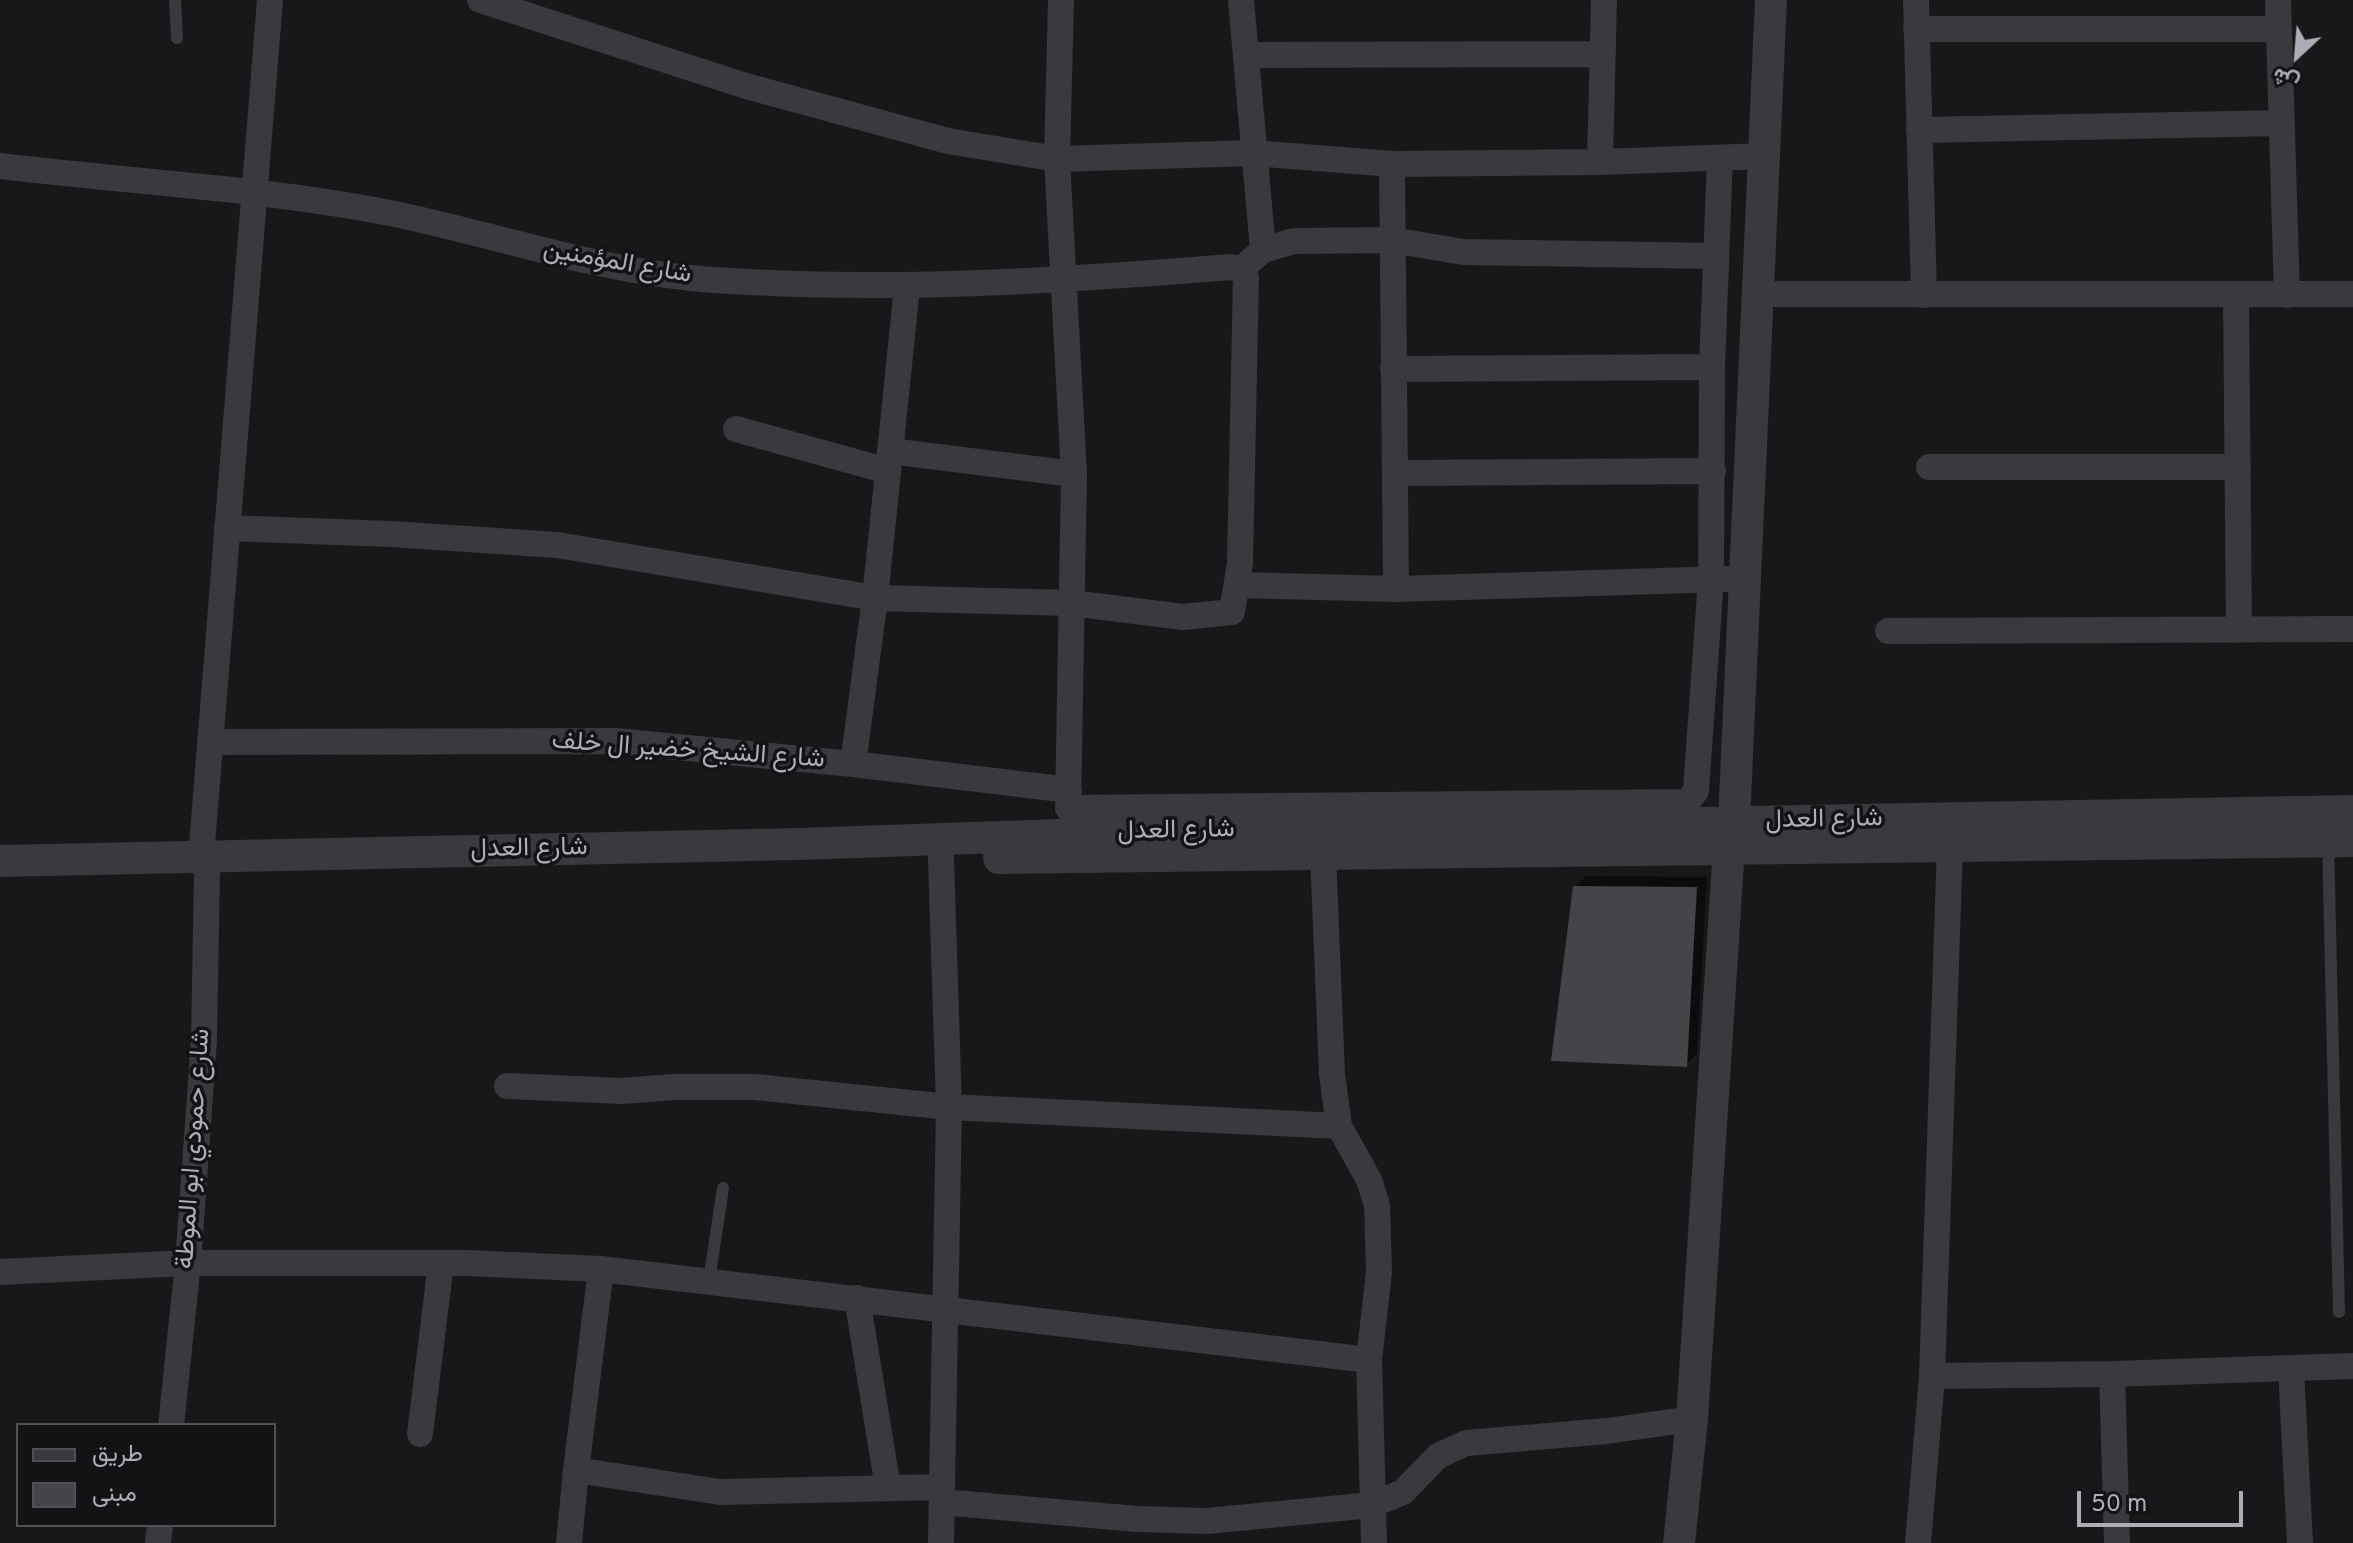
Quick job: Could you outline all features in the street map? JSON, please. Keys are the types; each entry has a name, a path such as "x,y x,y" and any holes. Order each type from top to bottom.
{"street":[{"name":"شارع حمودي ابو الموطة","path":"171,1423 188,1263 204,1040 204,865 210,742 270,0"},
{"path":"480,0 760,90 948,141 1057,159 1253,153 1392,164 1600,162 1764,156"},
{"path":"1061,0 1057,159 1074,474 1069,811"},
{"path":"1241,0 1263,250"},
{"path":"1600,162 1604,0"},
{"path":"1679,1543 1692,1419 1732,835 1771,0"},
{"path":"1916,0 1924,295"},
{"path":"2278,0 2287,295"},
{"path":"1916,29 2279,29"},
{"path":"1247,55 1603,54"},
{"path":"1919,130 2282,123"},
{"path":"1711,579 1712,367 1720,158"},
{"path":"1392,164 1396,589"},
{"name":"شارع المؤمنين","path":"0,166 253,192 391,213 552,253 649,273 713,280 907,287 1064,281 1231,267 1240,270"},
{"path":"227,528 391,534 557,545 875,598 1072,603 1183,617 1232,612 1238,585 1246,277 1240,270 1263,250 1294,241 1392,240 1463,252 1716,256"},
{"path":"853,764 875,598 907,287"},
{"path":"1759,294 2353,294"},
{"path":"2236,295 2239,628"},
{"path":"1393,369 1712,367"},
{"path":"736,429 889,461 1074,474"},
{"path":"1929,467 2238,467"},
{"path":"1395,473 1713,471"},
{"path":"1238,585 1396,589 1745,578"},
{"name":"شارع الشيخ خضير ال خلف","path":"210,742 615,741 853,764 1069,811 1687,802 1696,791 1711,579"},
{"path":"1888,631 2353,629"},
{"name":"شارع العدل","path":"0,878 204,865 799,844 1069,811 1950,845 2340,841"},
{"name":"شارع العدل","path":"0,861 204,865 1323,854 2353,811"},
{"path":"1918,1543 1932,1376 1950,845"},
{"path":"1323,854 1332,1074 1339,1126 1369,1180 1377,1205 1379,1272 1369,1360 1374,1543"},
{"path":"941,859 949,1107 941,1543"},
{"path":"507,1086 622,1091 674,1087 755,1087 949,1107 1339,1126"},
{"path":"0,1272 188,1263 441,1263 601,1269 1369,1360"},
{"path":"420,1434 441,1263"},
{"path":"569,1543 601,1269"},
{"path":"857,1298 888,1488"},
{"path":"1932,1376 2353,1366"},
{"path":"2291,1369 2300,1543"},
{"path":"2112,1374 2117,1543"},
{"path":"576,1470 720,1492 888,1488 1137,1519 1207,1521 1372,1505 1403,1492 1438,1456 1466,1443 1607,1431 1692,1419"}],"lane":[{"path":"175,0 177,38"},
{"path":"2339,1312 2340,841"},
{"path":"709,1281 723,1188"}],"building":[{"path":"1573,886 1697,887 1687,1067 1551,1061"}]}
